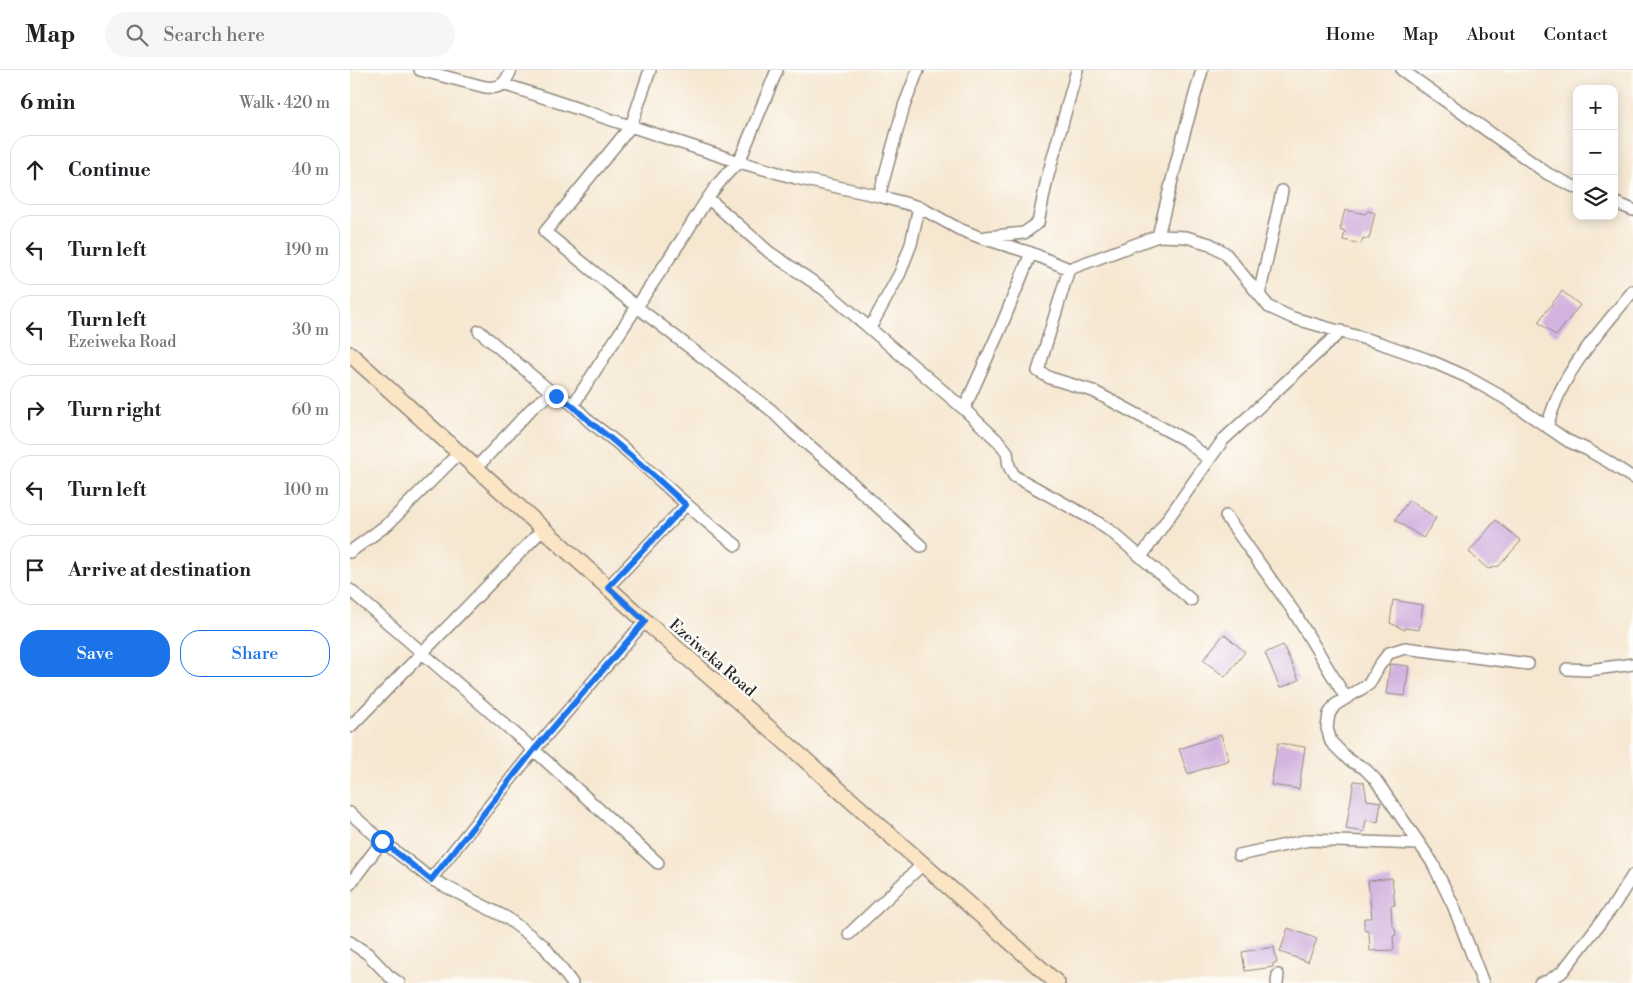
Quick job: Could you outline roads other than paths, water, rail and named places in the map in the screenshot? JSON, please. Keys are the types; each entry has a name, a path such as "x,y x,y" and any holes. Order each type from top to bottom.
{"main road":[{"name":"Ezeiweka Road","path":"350,354 645,621 1057,983"}],"street":[{"path":"420,70 495,88 503,84 511,70"},
{"path":"650,70 631,126 545,232 637,307 772,410 794,434 830,463 921,546"},
{"path":"573,405 709,199 729,170 738,162 777,70"},
{"path":"879,196 904,106 918,70"},
{"path":"979,237 1024,233 1038,223 1047,179 1077,70"},
{"path":"1158,236 1202,70"},
{"path":"1402,70 1548,174 1573,186"},
{"path":"503,84 738,162 796,178 879,196 919,207 959,229 1030,253 1069,269 1158,236 1186,237 1210,244 1225,254 1269,307 1279,313 1426,359 1465,376 1506,399 1568,442 1586,449 1633,478"},
{"path":"1259,295 1282,190"},
{"path":"709,199 769,252 825,290 964,409 1007,452 1008,466 1014,476 1094,520 1191,600"},
{"path":"1618,204 1633,210"},
{"path":"870,328 900,273 911,244 919,207"},
{"path":"964,409 1001,327 1030,253"},
{"path":"1069,269 1038,371 1050,378 1092,390 1187,441 1210,460"},
{"path":"1547,426 1566,380 1601,331 1633,291"},
{"path":"478,331 556,396 573,405 585,418 628,452 710,526 736,545"},
{"path":"1141,557 1223,440 1341,331"},
{"path":"476,468 534,406 544,398 556,396"},
{"path":"350,552 388,524 459,453"},
{"path":"608,587 686,505"},
{"path":"1226,516 1294,612 1346,698"},
{"path":"350,727 543,529"},
{"path":"350,590 534,750 658,863"},
{"path":"431,880 534,750 645,621"},
{"path":"1483,983 1471,950 1432,862 1375,779 1364,768 1349,760 1331,742 1327,728 1329,714 1335,705 1369,684 1389,653 1405,648 1528,664"},
{"path":"1567,669 1589,670 1633,664"},
{"path":"350,814 431,880 507,918 544,946 572,983"},
{"path":"1239,855 1308,840 1419,844"},
{"path":"350,884 382,841"},
{"path":"849,934 923,864"},
{"path":"1546,982 1562,972 1580,950 1614,905 1633,875"},
{"path":"350,942 368,954 389,976 399,983"}]}
